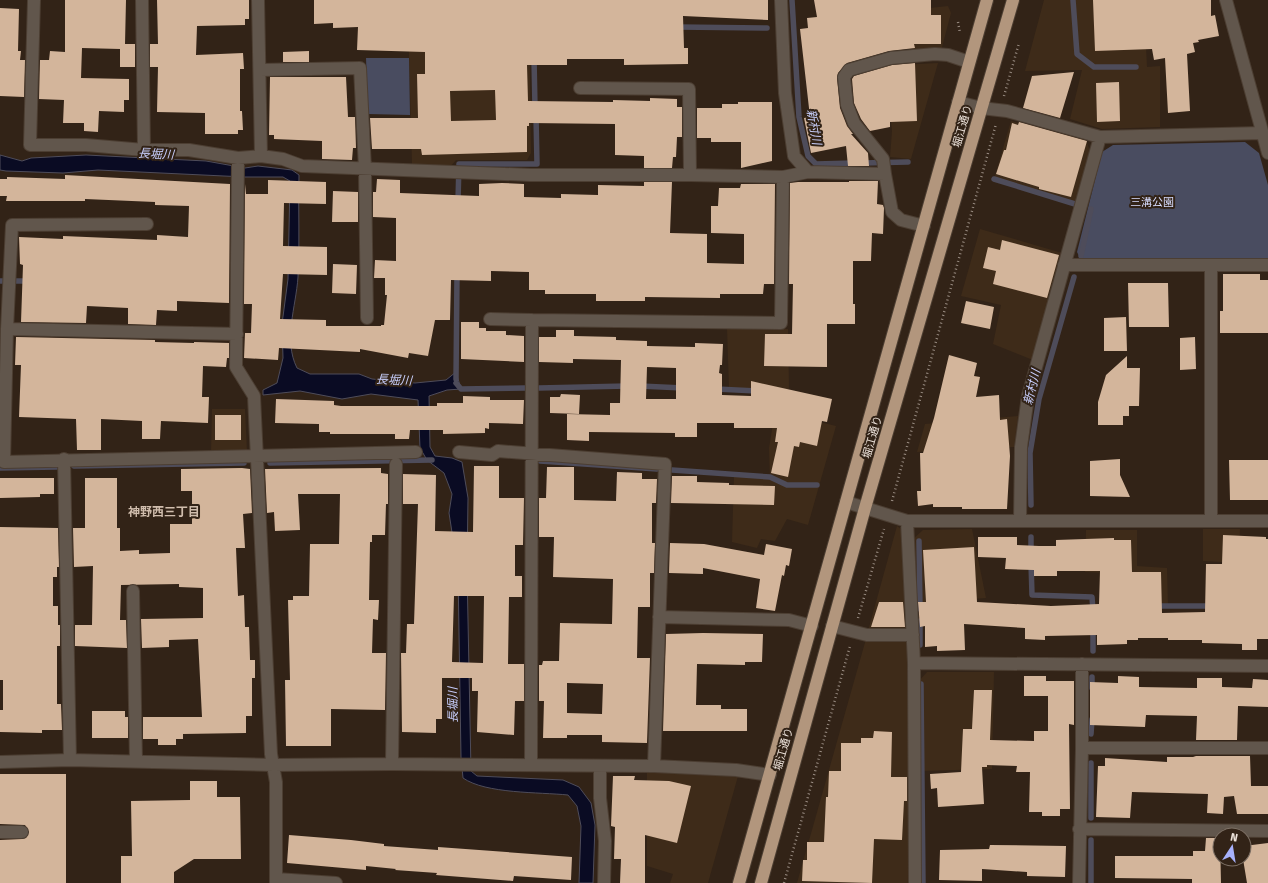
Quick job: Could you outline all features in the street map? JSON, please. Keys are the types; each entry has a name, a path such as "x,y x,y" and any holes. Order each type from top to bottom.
{"highway":[{"name":"堀江通り","path":"739,883 987,0"},
{"name":"堀江通り","path":"762,883 865,508 1013,0"}],"street":[{"path":"34,0 30,145 86,145 144,150 189,150 238,158 261,156 283,160 302,166 466,173 783,177 808,172 885,174"},
{"path":"142,0 144,150"},
{"path":"258,0 261,156"},
{"path":"780,0 785,93 794,156 808,172"},
{"path":"1226,0 1268,153"},
{"path":"924,226 902,220 892,212 883,159 854,123 847,105 844,77 849,70 890,58 935,54 948,55 970,62"},
{"path":"260,70 360,68 365,169 367,318"},
{"path":"580,88 688,89 690,175"},
{"path":"958,102 981,108 1000,110 1100,138 1262,133"},
{"path":"1020,521 1021,447 1028,396 1100,138"},
{"path":"238,158 236,367 254,396 273,765 276,782 276,881 336,883"},
{"path":"490,319 782,323 783,177"},
{"path":"147,224 12,225 7,329 3,374 4,462 64,459 416,452"},
{"path":"1064,265 1268,265"},
{"path":"1211,265 1211,520"},
{"path":"531,765 532,320"},
{"path":"7,329 237,334"},
{"path":"459,452 492,455 498,451 665,464 654,766"},
{"path":"64,459 70,760"},
{"path":"392,764 396,464"},
{"path":"846,502 907,521 1268,521"},
{"path":"907,521 914,663 914,883"},
{"path":"133,592 136,762"},
{"path":"659,617 789,620 812,626"},
{"path":"832,626 867,634 913,635"},
{"path":"914,663 1268,666"},
{"path":"1079,883 1082,664"},
{"path":"1082,748 1268,748"},
{"path":"0,762 70,760 273,765 392,764 600,767 654,766 736,770 770,775"},
{"path":"600,767 600,798 605,841 604,883"},
{"path":"1079,829 1268,832"},
{"path":"0,832 22,832"}],"path":[{"path":"784,883 888,515 1020,37"}],"shaded area":[{"path":"529,0 531,153 527,160 456,160 451,166 412,164 408,21"},
{"path":"1044,0 1147,0 1145,26 1147,67 1160,66 1160,127 1102,129 1070,119 1082,70 1025,71"},
{"path":"948,6 951,13 941,51 913,51 911,10"},
{"path":"938,63 911,159 890,157 892,131 889,103 886,102 880,66"},
{"path":"1011,121 1086,140 1090,151 1075,204 994,179"},
{"path":"0,155 22,161 31,158 86,155 206,161 245,168 258,166 292,170 299,175 298,277 291,335 293,357 297,368 310,374 359,374 372,379 415,383 446,380 456,372 461,389 447,390 429,396 430,447 435,456 452,458 462,462 468,498 467,570 471,771 477,776 563,780 579,787 591,803 595,825 593,883 579,883 581,826 577,806 568,795 499,790 473,783 463,778 461,757 458,571 449,513 452,494 444,473 427,460 420,448 418,400 371,394 342,399 300,391 263,395 263,390 277,383 283,358 282,324 288,279 290,181 283,177 245,177 98,170 63,173 6,171 0,170"},
{"path":"980,229 1062,253 1033,360 993,344 1001,305 961,296"},
{"path":"727,328 788,329 789,389 729,389"},
{"path":"212,409 245,409 247,451 211,452"},
{"path":"775,411 836,426 808,525 787,519 775,541 761,539 757,548 732,542 734,476 770,479 769,448"},
{"path":"1018,416 1014,447 917,452 925,424"},
{"path":"897,526 901,529 907,631 868,631"},
{"path":"972,529 986,598 918,603 913,539 923,530"},
{"path":"1203,529 1240,529 1239,563 1203,561"},
{"path":"1086,530 1137,530 1137,566 1167,568 1168,606 1131,606 1130,574 1085,572"},
{"path":"866,639 908,639 911,883 797,883"},
{"path":"927,672 994,672 992,769 920,771 919,681"},
{"path":"647,772 738,776 708,883 670,883 673,874 647,866"}],"green space":[{"path":"366,58 409,58 410,115 368,114"},
{"name":"三溝公園","path":"1245,142 1259,153 1268,185 1268,259 1081,260 1077,252 1102,152 1113,145"}],"building":[{"path":"65,0 126,0 125,44 135,44 135,67 120,67 120,49 82,48 81,78 129,79 129,100 124,100 124,112 99,111 98,132 84,131 84,123 63,123 64,100 39,99 40,60 49,60 50,51 65,52"},
{"path":"157,0 249,0 249,19 245,19 245,25 197,26 196,55 243,53 244,69 240,69 240,111 242,111 243,130 238,130 238,134 205,134 205,113 157,112 158,67 150,67 150,44 158,44"},
{"path":"314,0 768,0 768,20 683,16 684,48 688,48 688,64 624,65 624,59 567,59 567,65 527,65 528,101 613,102 613,100 650,101 650,98 677,99 677,107 682,107 682,137 677,137 676,157 673,157 672,168 644,168 644,156 615,155 615,124 529,123 529,126 527,126 527,152 422,155 421,149 372,149 370,118 418,118 417,74 425,74 425,52 357,50 358,27 333,28 333,23 314,24","holes":["495,90 496,120 451,121 450,91"]},
{"path":"814,0 931,0 931,15 941,15 941,44 914,44 915,48 889,51 847,63 838,73 837,78 840,108 847,126 853,134 851,134 868,153 869,166 848,166 846,146 811,153 804,118 810,117 800,29 808,28 807,18 817,17"},
{"path":"1093,0 1211,0 1211,16 1215,15 1219,36 1198,40 1199,42 1193,43 1195,52 1187,54 1190,111 1168,113 1165,58 1154,60 1152,49 1095,51"},
{"path":"0,8 19,9 18,51 21,51 20,60 25,60 24,97 0,96"},
{"path":"309,51 309,62 283,62 283,52"},
{"path":"915,63 917,121 890,122 890,127 870,131 861,119 854,103 852,79 854,76 892,65"},
{"path":"1074,72 1060,118 1023,108 1032,76"},
{"path":"270,77 346,77 348,117 355,117 356,148 353,148 352,160 322,159 322,141 274,139 274,135 269,135"},
{"path":"1119,82 1120,121 1097,122 1096,83"},
{"path":"738,102 772,102 772,161 741,168 741,142 711,142 711,138 697,138 697,108 722,108 722,104 738,104"},
{"path":"1019,122 1087,141 1071,197 1039,189 1039,187 996,174 1004,150 1006,150 1012,123 1018,125"},
{"path":"65,175 230,184 229,303 177,301 177,311 157,310 156,325 128,324 128,308 87,306 86,323 21,322 23,265 20,264 19,237 63,239 63,236 157,240 157,235 188,237 189,206 155,205 155,202 85,199 85,201 6,201 7,196 0,196 0,179 7,179 7,177 65,179"},
{"path":"377,179 400,180 400,193 479,196 479,184 502,183 524,184 524,197 561,198 561,194 598,195 598,185 644,186 644,182 672,182 670,233 707,234 707,263 744,264 744,234 711,233 711,206 718,206 719,188 740,188 741,184 775,184 774,284 764,284 763,294 720,294 720,298 645,297 645,301 596,301 596,294 545,294 545,290 529,290 529,272 491,271 491,281 451,280 450,320 435,320 428,356 409,353 408,358 360,349 360,352 279,348 278,360 244,358 245,333 251,333 252,304 244,304 245,184 246,194 268,194 268,180 326,182 326,204 284,203 283,246 327,247 327,275 283,274 280,319 326,320 326,326 381,326 384,325 387,295 385,295 385,278 374,278 375,260 396,261 396,218 373,217 373,192 376,192"},
{"path":"878,181 877,204 883,205 884,208 883,234 872,233 871,261 853,261 853,304 855,304 855,324 827,324 827,367 764,366 765,334 792,334 793,284 789,284 790,183"},
{"path":"333,191 358,192 358,222 332,222"},
{"path":"1002,240 1059,255 1047,298 993,284 996,271 983,268 988,247 1000,250"},
{"path":"333,264 357,265 356,294 332,293"},
{"path":"1223,274 1260,274 1260,280 1268,280 1268,333 1220,333 1220,311 1223,311"},
{"path":"1128,283 1168,283 1169,327 1129,327"},
{"path":"966,301 994,307 990,329 961,323"},
{"path":"1126,317 1127,351 1104,351 1104,318"},
{"path":"461,322 479,322 479,328 486,328 486,331 506,331 506,335 524,336 524,362 461,359"},
{"path":"556,330 574,330 574,336 616,337 616,340 647,341 647,346 695,347 695,343 723,344 722,365 720,365 719,373 722,374 722,395 751,396 751,381 832,399 827,422 822,421 817,446 800,442 799,447 794,446 788,477 771,473 778,442 775,442 777,428 734,428 734,423 697,423 697,437 675,437 675,433 589,432 589,441 567,440 567,414 610,415 610,403 620,403 621,360 573,359 573,363 539,362 539,337 556,337","holes":["647,367 676,368 676,399 646,399"]},
{"path":"16,337 229,343 229,358 227,358 226,367 203,366 202,397 209,397 208,423 161,421 160,439 142,439 142,421 101,419 101,450 77,450 76,419 19,417 21,365 15,365"},
{"path":"1195,337 1196,369 1180,370 1180,338"},
{"path":"949,355 977,363 974,376 980,377 976,397 999,395 1000,420 1007,419 1010,456 1007,509 962,509 962,507 933,507 933,504 918,506 917,491 921,491 920,453 923,453 934,418"},
{"path":"1127,356 1127,368 1140,368 1139,406 1129,406 1129,416 1123,416 1123,425 1098,425 1098,402 1106,375"},
{"path":"561,394 580,395 579,414 550,413 550,397 560,397"},
{"path":"463,396 490,397 490,400 524,400 523,424 489,423 489,429 485,428 485,433 443,434 443,430 410,430 409,439 395,439 395,434 330,434 330,432 319,432 319,424 275,423 276,399 334,401 334,405 341,406 437,406 437,403 463,403"},
{"path":"215,415 241,415 241,440 215,440"},
{"path":"1120,459 1120,475 1130,497 1090,496 1090,461"},
{"path":"1229,460 1268,460 1268,500 1230,500"},
{"path":"474,466 499,466 499,498 524,498 523,545 515,545 515,576 522,576 522,597 509,597 508,664 524,664 524,701 515,701 514,735 477,732 478,691 472,691 472,678 442,678 442,719 436,719 436,733 402,732 401,653 406,653 407,624 414,624 418,504 403,504 403,474 436,475 435,531 473,532","holes":["454,596 484,596 483,663 452,662"]},
{"path":"547,467 574,467 574,500 616,501 617,472 642,473 642,479 657,479 656,503 652,503 652,543 655,543 654,573 650,573 650,607 638,607 637,658 650,658 647,743 602,742 602,735 567,735 567,738 543,738 544,701 539,701 539,665 542,665 543,661 559,661 560,623 612,624 613,579 553,577 554,537 539,537 539,498 546,498","holes":["567,683 603,684 602,714 567,713"]},
{"path":"381,468 381,473 388,474 388,504 386,504 385,535 372,535 372,542 370,542 369,600 379,600 378,620 373,619 372,653 386,653 385,710 331,709 331,746 286,746 285,680 290,680 288,600 293,600 293,596 309,596 310,544 339,544 340,494 298,494 300,530 275,531 274,512 267,513 265,469"},
{"path":"181,469 250,469 252,513 243,514 245,548 236,548 238,596 244,595 245,627 249,627 250,660 255,660 255,678 252,678 252,716 246,716 246,733 183,734 183,739 176,739 176,745 158,745 158,739 143,739 143,717 202,717 198,639 169,640 169,647 142,648 141,619 203,618 203,588 179,587 179,584 121,585 120,620 126,620 127,648 75,646 75,625 92,625 93,566 74,567 73,528 85,528 85,478 117,478 117,528 120,528 120,551 139,550 139,554 170,553 170,524 192,524 192,491 181,491"},
{"path":"672,476 697,476 697,482 729,483 729,485 775,486 774,505 671,503"},
{"path":"0,478 54,478 54,494 40,494 40,497 0,498"},
{"path":"0,527 58,528 59,567 57,567 57,577 53,577 53,606 58,606 58,625 60,625 60,646 57,646 57,704 61,704 62,730 42,730 42,733 0,732 0,710 3,710 3,680 0,680"},
{"path":"1223,535 1266,537 1266,539 1268,539 1268,639 1257,639 1257,650 1242,650 1242,644 1202,643 1202,640 1168,640 1168,638 1138,638 1138,640 1127,640 1127,644 1097,645 1097,635 1045,636 1045,640 1025,639 1025,628 964,624 965,650 937,651 937,646 925,647 925,626 920,627 918,602 926,602 923,550 974,547 977,602 1051,606 1099,604 1100,571 1057,571 1057,576 1034,576 1034,570 1005,569 1006,558 978,557 978,537 1017,537 1017,545 1039,546 1056,546 1056,540 1114,538 1114,540 1131,540 1132,572 1161,572 1162,613 1205,612 1206,564 1222,564"},
{"path":"670,543 704,544 764,555 766,544 792,549 789,566 786,565 784,576 782,575 775,611 756,608 760,579 703,568 703,574 669,573"},
{"path":"879,602 903,602 905,627 871,627"},
{"path":"666,634 763,634 762,662 745,662 745,665 697,664 696,705 721,705 721,709 747,709 747,731 663,731"},
{"path":"1024,676 1046,676 1046,681 1074,681 1074,725 1069,724 1070,809 1060,809 1060,816 1042,816 1042,812 1029,812 1030,772 1016,772 1017,766 987,765 987,767 982,767 984,804 938,807 937,788 931,789 930,774 961,772 963,729 972,729 974,690 992,690 990,740 1034,741 1034,731 1048,731 1048,696 1024,696"},
{"path":"1118,676 1139,677 1139,687 1197,688 1197,678 1222,678 1222,687 1252,688 1253,679 1268,680 1268,707 1238,706 1237,740 1196,740 1197,716 1146,715 1145,727 1090,725 1090,682 1118,683"},
{"path":"92,711 125,711 125,717 128,717 128,738 92,738"},
{"path":"874,731 892,732 891,777 907,777 907,801 904,801 902,840 874,839 872,883 802,881 803,860 807,860 807,842 824,842 829,771 841,771 841,743 861,743 861,738 873,738"},
{"path":"1250,756 1251,786 1268,786 1268,814 1237,814 1234,796 1224,797 1223,814 1207,813 1208,794 1132,792 1130,818 1096,817 1098,766 1105,766 1105,758 1167,762 1167,757"},
{"path":"0,774 66,774 66,883 0,883 0,840 26,838 29,832 25,825 0,824"},
{"path":"613,776 635,776 634,780 669,781 691,786 677,843 645,835 645,883 620,883 621,859 614,859 615,827 611,826"},
{"path":"190,781 217,781 217,797 240,797 241,859 194,859 174,872 174,883 121,883 121,856 132,856 131,801 190,800"},
{"path":"289,835 351,840 384,844 384,846 438,850 438,847 572,857 571,880 514,876 513,881 436,875 437,873 366,866 366,870 287,863"},
{"path":"1206,838 1212,838 1212,867 1221,867 1221,883 1192,883 1192,879 1115,878 1115,856 1193,856 1193,851 1205,851"},
{"path":"1268,843 1268,883 1247,883 1244,867 1252,867 1252,845"},
{"path":"990,845 1066,846 1065,877 1027,876 1027,872 982,869 982,881 939,880 940,850 989,849"}],"waterway":[{"name":"新村川","path":"792,0 799,117 808,156 816,164 854,163"},
{"path":"1073,0 1077,54 1094,67 1136,67"},
{"path":"677,27 767,28"},
{"path":"534,58 535,108"},
{"path":"458,201 459,164 537,164 536,116"},
{"name":"新村川","path":"862,163 908,162"},
{"name":"新村川","path":"994,179 1075,204"},
{"name":"新村川","path":"1081,256 1091,209"},
{"path":"456,379 457,274"},
{"name":"新村川","path":"1031,505 1030,453 1039,399 1074,277"},
{"path":"0,281 29,281"},
{"path":"456,383 461,389 525,388"},
{"path":"539,388 627,386"},
{"path":"640,386 683,388"},
{"path":"716,389 757,391"},
{"path":"270,463 432,460"},
{"path":"540,461 657,469"},
{"path":"74,466 244,463"},
{"path":"0,468 57,467"},
{"path":"672,470 770,477 787,485 817,485"},
{"name":"新村川","path":"1031,537 1031,553"},
{"path":"919,541 920,609"},
{"name":"新村川","path":"1031,563 1032,595 1092,597 1093,611"},
{"path":"1156,606 1211,606"},
{"path":"920,621 920,645"},
{"path":"1093,628 1093,651"},
{"path":"1092,677 1092,688"},
{"path":"921,684 923,883"},
{"path":"1091,734 1092,719"},
{"path":"1091,763 1091,818"},
{"path":"1091,840 1091,883"}],"district":[{"name":"神野西三丁目","path":"164,512"}],"water label":[{"name":"長堀川","path":"156,154"},
{"name":"長堀川","path":"394,380"},
{"name":"長堀川","path":"453,705"}]}
